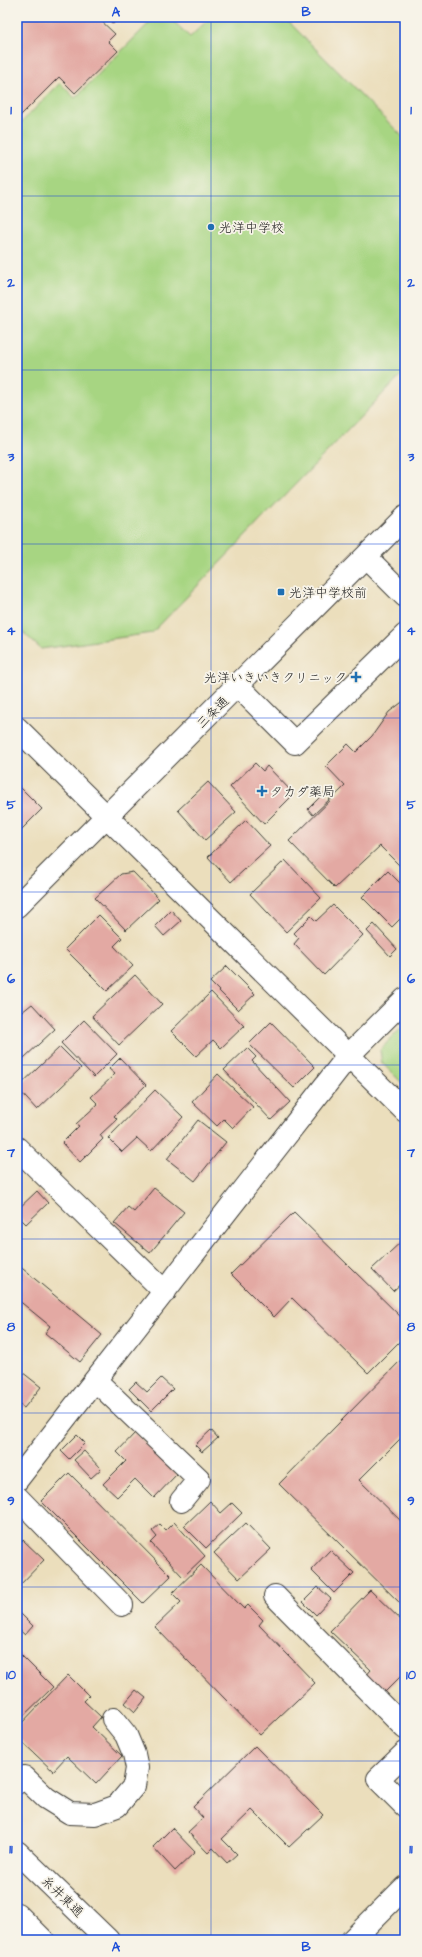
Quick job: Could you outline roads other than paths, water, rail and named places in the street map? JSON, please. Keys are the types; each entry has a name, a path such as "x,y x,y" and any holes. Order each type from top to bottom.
{"main road":[{"name":"三条通","path":"17,906 405,517"},
{"path":"366,557 405,596"},
{"path":"238,686 295,743 405,634"},
{"path":"17,728 405,1111"},
{"path":"17,1480 349,1055 405,999"},
{"path":"17,1148 165,1292"},
{"path":"95,1380 199,1479 181,1501"},
{"path":"17,1497 122,1605"},
{"path":"275,1596 405,1728"},
{"path":"17,1783 24,1777 46,1798 70,1813 95,1814 117,1806 134,1786 137,1768 134,1754 126,1734 113,1719"},
{"path":"405,1754 378,1780 405,1806"},
{"name":"糸井東通","path":"17,1852 108,1940"},
{"path":"352,1940 405,1887"},
{"path":"17,1914 43,1940"}],"place":[{"name":"光洋中学校","path":"211,227"},
{"name":"光洋中学校前","path":"281,592"},
{"name":"光洋いきいきクリニック","path":"356,677"},
{"name":"タカダ薬局","path":"262,791"}]}
